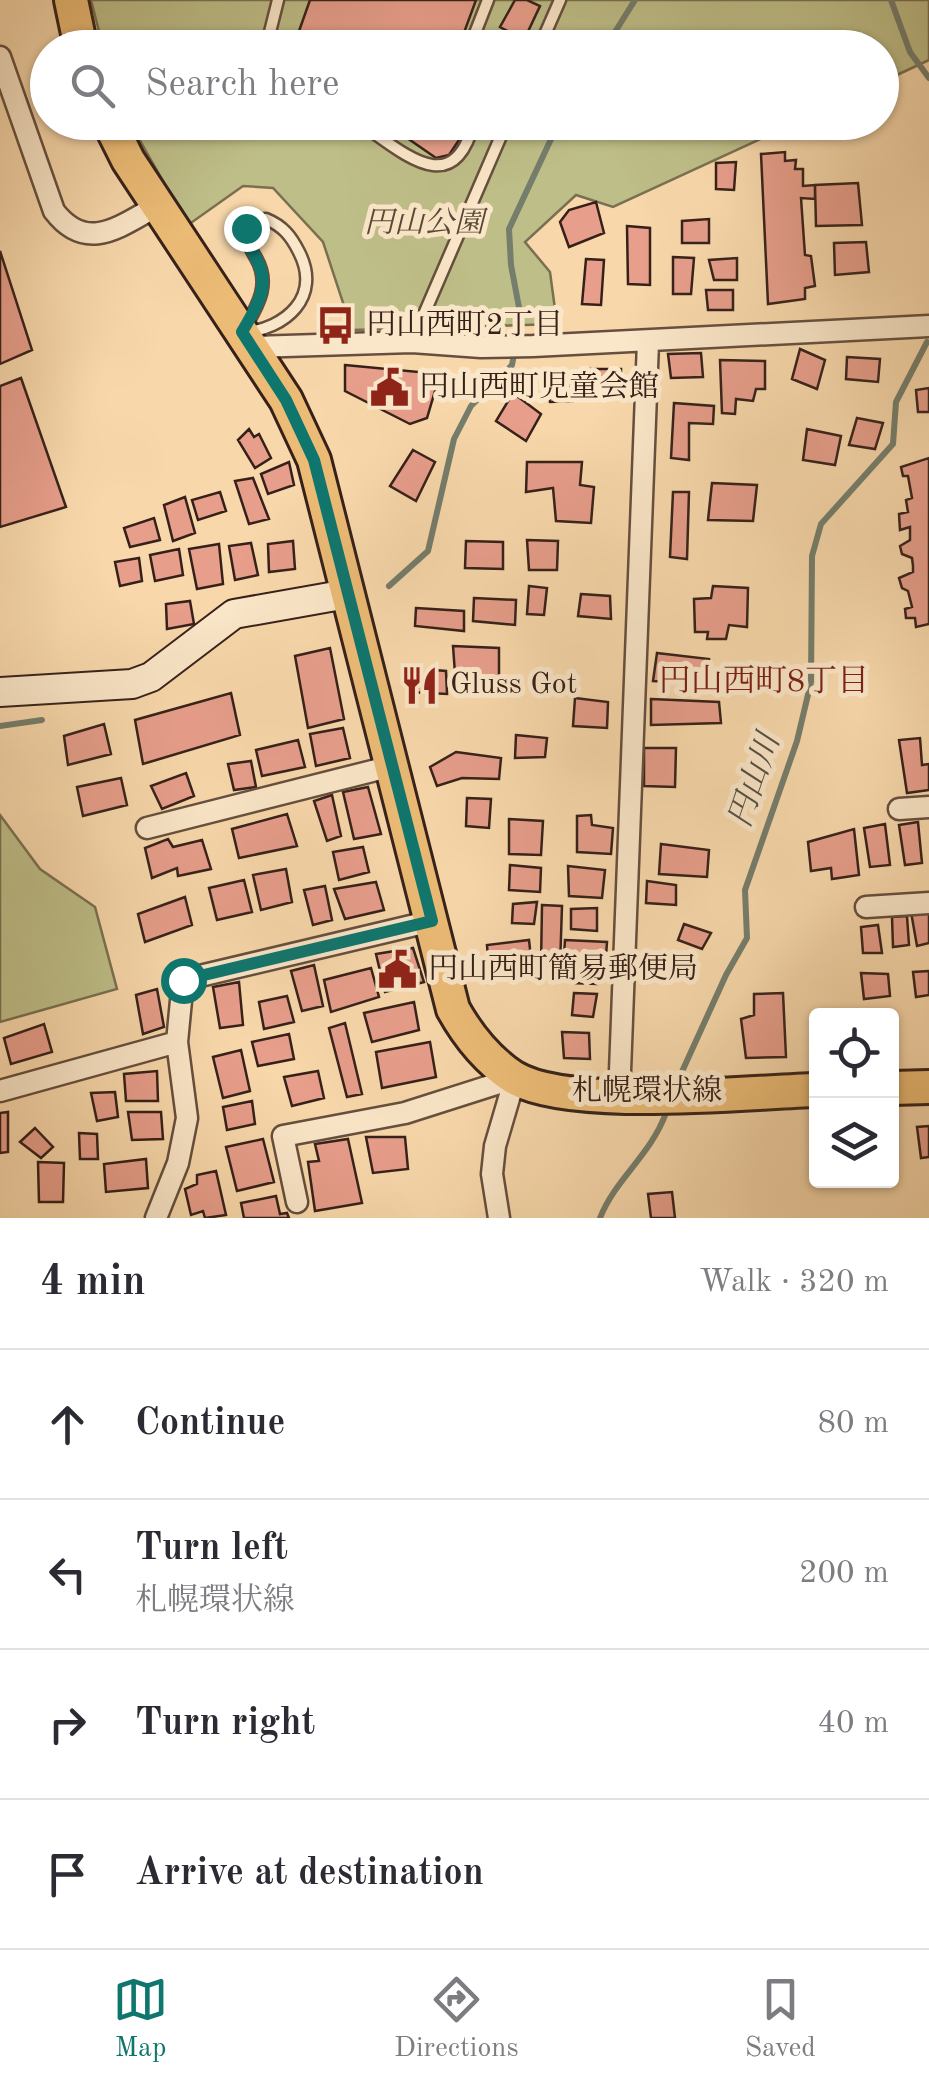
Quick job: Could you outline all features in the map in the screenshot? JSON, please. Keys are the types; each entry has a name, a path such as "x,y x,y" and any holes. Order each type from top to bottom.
{"main road":[{"path":"71,0 77,30"},
{"name":"札幌環状線","path":"118,140 286,400 314,460 453,1008 467,1034 486,1056 515,1078 551,1091 618,1096 809,1090"},
{"path":"899,1088 929,1086"}],"street":[{"path":"0,58 54,211 66,228 88,235 108,232 158,206"},
{"path":"247,340 533,346 929,326"},
{"path":"618,1096 648,342"},
{"path":"0,692 132,684 151,678 234,614 348,594"},
{"path":"147,828 392,766"},
{"path":"899,810 929,807"},
{"path":"866,906 929,904"},
{"path":"156,1218 178,1163 186,1118 177,1042 183,980 432,921"},
{"path":"0,1091 177,1042"},
{"path":"297,1202 283,1136 406,1112 515,1078"},
{"path":"499,1218 492,1174 495,1146 515,1078"}],"lane":[{"path":"270,30 278,0"},
{"path":"476,30 488,0"},
{"path":"548,30 560,0"},
{"path":"385,140 422,164 438,168 455,162 469,140"},
{"path":"412,342 499,140"},
{"path":"266,219 289,234 306,267 306,288 302,300 286,316 254,332 247,340 262,298 264,279 246,228 252,222 266,219"}],"green space":[{"path":"91,0 929,0 929,60 899,74 899,30 99,30"},
{"name":"円山公園","path":"140,140 758,140 613,207 576,195 525,242 550,272 557,324 352,330 323,242 273,188 243,186 188,225"},
{"path":"0,815 40,869 95,907 117,989 0,1022"}],"building":[{"path":"310,0 476,0 465,30 299,30"},
{"path":"515,0 540,6 529,30 500,27"},
{"path":"410,140 459,140 449,155 436,158"},
{"path":"785,152 785,161 796,160 795,169 803,169 803,186 815,185 815,199 801,198 805,255 811,256 815,286 805,288 805,299 768,304 761,154"},
{"path":"736,162 734,190 716,189 716,163"},
{"path":"858,183 862,225 816,226 815,185"},
{"path":"596,202 604,233 569,247 560,222 569,210"},
{"path":"709,219 709,243 682,243 682,221"},
{"path":"627,226 650,228 650,285 628,284"},
{"path":"866,242 869,272 835,275 834,243"},
{"path":"0,251 32,350 0,364"},
{"path":"673,257 694,258 691,294 673,294"},
{"path":"737,258 737,280 714,280 709,260"},
{"path":"586,259 604,260 601,305 582,304"},
{"path":"706,290 733,290 733,310 708,310"},
{"path":"800,349 825,360 817,389 792,379"},
{"path":"701,353 703,377 671,378 668,354"},
{"path":"847,357 880,359 878,382 846,379"},
{"path":"720,360 765,361 765,389 756,389 753,401 736,399 735,414 722,413"},
{"path":"345,365 440,374 427,418 410,424 345,391"},
{"path":"584,369 621,369 621,395 586,393"},
{"path":"570,373 573,401 550,402 546,374"},
{"path":"21,378 66,507 0,527 0,386"},
{"path":"929,388 929,412 918,412 916,390"},
{"path":"513,393 541,414 526,441 496,421"},
{"path":"674,403 714,406 713,424 689,423 689,460 671,458"},
{"path":"857,418 883,423 875,449 849,445"},
{"path":"249,429 254,437 259,434 271,458 255,468 238,440"},
{"path":"807,429 841,436 835,465 803,460"},
{"path":"413,450 435,462 416,501 390,486"},
{"path":"929,458 929,624 916,627 915,618 906,618 905,609 912,607 899,578 913,572 912,558 902,554 900,546 910,540 910,527 900,530 899,514 908,512 906,500 912,498 908,476 903,476 901,467"},
{"path":"289,462 294,485 268,494 261,474"},
{"path":"527,462 582,462 580,485 594,487 591,523 556,521 553,488 526,492"},
{"path":"253,478 269,519 249,524 235,481"},
{"path":"712,483 757,485 753,521 708,520"},
{"path":"220,492 226,511 198,520 192,500"},
{"path":"673,492 689,492 687,559 670,557"},
{"path":"185,497 195,533 173,541 164,505"},
{"path":"154,518 160,540 130,547 124,528"},
{"path":"527,540 558,541 557,570 529,570"},
{"path":"293,541 295,569 269,572 268,544"},
{"path":"466,541 503,542 503,569 465,568"},
{"path":"251,543 258,575 235,580 229,546"},
{"path":"219,544 223,584 197,589 189,549"},
{"path":"179,549 183,575 155,581 150,555"},
{"path":"139,558 142,581 120,586 115,562"},
{"path":"529,586 547,588 544,615 527,614"},
{"path":"713,586 748,588 747,627 729,625 726,639 707,639 708,632 695,632 694,599 711,598"},
{"path":"581,594 610,596 611,619 578,616"},
{"path":"474,598 516,600 515,625 473,621"},
{"path":"190,601 194,624 167,629 166,604"},
{"path":"416,608 464,611 464,631 415,626"},
{"path":"453,646 499,648 499,688 456,687"},
{"path":"330,648 344,719 308,728 295,656"},
{"path":"657,653 709,659 708,684 653,681"},
{"path":"434,670 446,671 447,694 409,692 408,678 432,678"},
{"path":"231,693 240,735 143,764 135,720"},
{"path":"575,698 608,702 607,728 573,726"},
{"path":"651,699 719,702 721,723 651,725"},
{"path":"104,724 111,754 68,765 64,736"},
{"path":"343,728 350,758 316,766 310,734"},
{"path":"516,735 547,738 545,757 515,758"},
{"path":"920,738 922,765 929,764 929,790 907,793 899,740"},
{"path":"298,740 305,767 262,776 256,750"},
{"path":"644,748 676,748 675,787 644,786"},
{"path":"456,752 501,758 499,779 462,778 437,786 430,767"},
{"path":"251,761 256,787 234,790 228,764"},
{"path":"186,773 194,796 162,809 151,786"},
{"path":"121,778 127,805 83,816 77,787"},
{"path":"368,787 381,834 354,839 343,792"},
{"path":"332,795 341,836 327,841 314,801"},
{"path":"467,798 491,799 489,828 466,826"},
{"path":"287,814 297,846 239,858 232,829"},
{"path":"591,815 592,825 613,828 611,854 577,852 577,816"},
{"path":"509,819 543,821 541,855 509,854"},
{"path":"918,822 922,863 905,865 899,825"},
{"path":"885,824 890,865 870,867 864,828"},
{"path":"854,829 859,875 832,879 831,868 811,871 808,842"},
{"path":"168,839 173,847 202,840 211,869 178,876 177,868 152,878 145,848"},
{"path":"661,844 709,850 707,877 659,874"},
{"path":"363,847 369,872 339,880 333,852"},
{"path":"510,865 541,868 540,892 509,890"},
{"path":"568,866 605,870 602,898 569,896"},
{"path":"286,869 292,902 261,910 253,875"},
{"path":"244,880 252,912 217,920 209,888"},
{"path":"647,881 676,885 676,905 646,903"},
{"path":"376,882 384,910 345,919 334,889"},
{"path":"325,886 332,920 313,925 304,890"},
{"path":"185,897 192,925 145,942 138,914"},
{"path":"537,902 534,924 512,923 513,904"},
{"path":"542,905 562,906 560,967 541,965"},
{"path":"597,908 597,931 571,929 571,909"},
{"path":"929,911 929,943 917,946 911,912"},
{"path":"907,916 909,945 893,947 892,917"},
{"path":"684,924 711,933 702,949 678,940"},
{"path":"878,925 882,953 863,953 861,927"},
{"path":"529,940 532,967 489,972 487,945"},
{"path":"565,940 607,942 606,956 564,955"},
{"path":"413,948 424,982 385,992 376,954"},
{"path":"572,962 598,962 597,984 572,983"},
{"path":"314,965 323,1006 302,1011 291,971"},
{"path":"371,968 379,997 331,1012 324,980"},
{"path":"929,971 929,995 916,997 913,972"},
{"path":"861,973 888,974 890,996 864,999"},
{"path":"239,982 243,1025 220,1028 213,987"},
{"path":"157,989 164,1027 143,1034 136,995"},
{"path":"574,993 597,994 593,1017 572,1015"},
{"path":"783,993 786,1057 746,1058 741,1019 754,1015 754,994"},
{"path":"287,996 294,1022 264,1029 259,1002"},
{"path":"414,1002 419,1030 372,1042 364,1013"},
{"path":"345,1023 362,1094 347,1097 329,1028"},
{"path":"44,1024 52,1052 11,1064 4,1038"},
{"path":"562,1032 589,1033 590,1059 564,1058"},
{"path":"289,1034 294,1059 258,1066 252,1042"},
{"path":"430,1042 436,1077 382,1088 376,1052"},
{"path":"241,1050 250,1091 223,1098 213,1057"},
{"path":"157,1071 158,1101 126,1101 124,1074"},
{"path":"318,1071 324,1098 292,1106 284,1077"},
{"path":"115,1092 118,1117 97,1121 91,1093"},
{"path":"252,1101 255,1124 227,1130 223,1107"},
{"path":"8,1112 8,1152 0,1153 0,1113"},
{"path":"128,1112 161,1112 163,1139 132,1140"},
{"path":"929,1126 929,1157 921,1158 917,1127"},
{"path":"35,1128 53,1147 41,1158 20,1142"},
{"path":"79,1133 97,1134 98,1159 80,1159"},
{"path":"366,1137 405,1137 408,1169 373,1173"},
{"path":"263,1139 274,1182 237,1191 226,1147"},
{"path":"348,1139 362,1203 315,1211 308,1162 319,1161 315,1144"},
{"path":"146,1159 148,1188 106,1192 104,1164"},
{"path":"38,1162 64,1163 63,1202 39,1202"},
{"path":"216,1171 226,1215 205,1218 203,1211 191,1215 185,1189 197,1184 197,1175"},
{"path":"672,1192 675,1218 651,1218 648,1194"},
{"path":"276,1196 280,1214 287,1213 289,1218 244,1218 241,1203"}],"waterway":[{"path":"616,30 635,0"},
{"name":"円山川","path":"891,0 910,52 929,78"},
{"path":"389,586 428,551 454,439 471,406 512,365 521,318 509,229 551,140"},
{"name":"円山川","path":"680,1076 747,938 745,890 797,741 811,682 812,556 821,524 893,444 896,402 927,342"},
{"path":"0,726 42,720"},
{"name":"円山川","path":"600,1218 666,1113"}],"place":[{"name":"円山西町2丁目","path":"336,326"},
{"name":"円山西町児童会館","path":"389,388"},
{"name":"Gluss Got","path":"420,685"},
{"name":"円山西町簡易郵便局","path":"398,970"}],"district":[{"name":"円山西町8丁目","path":"764,683"}],"route":[{"path":"183,980 432,921 314,460 286,400 242,332 262,298 264,279 246,228"}]}
